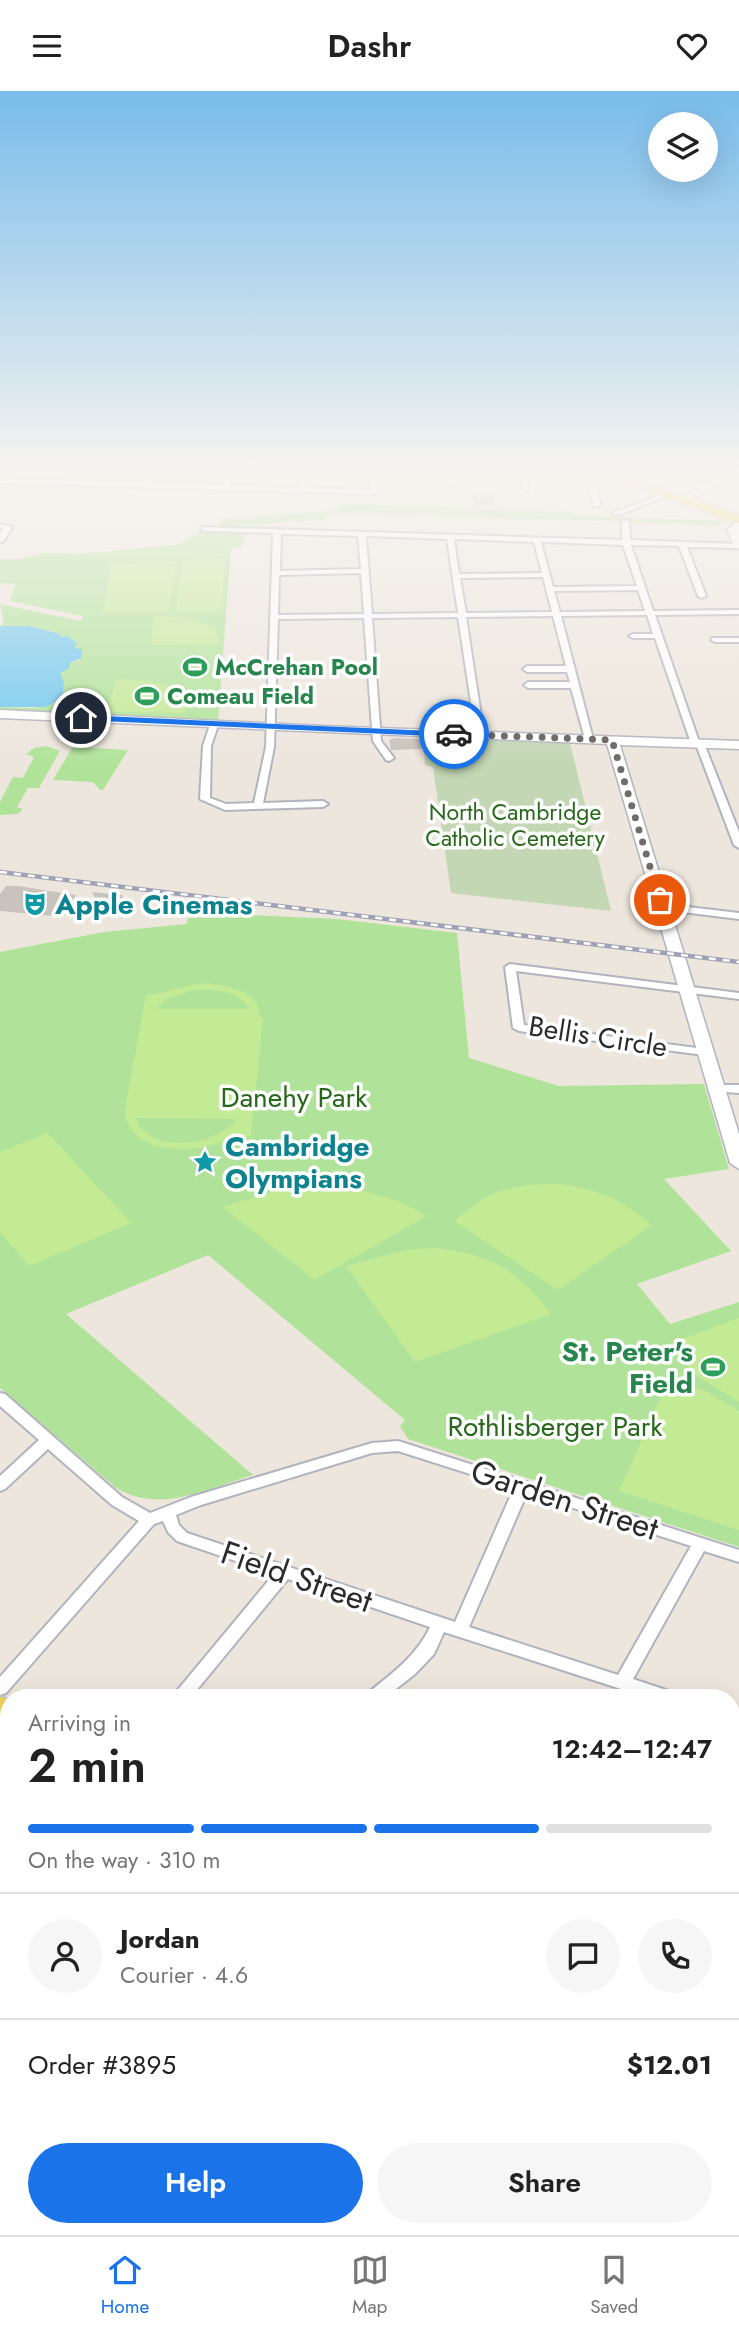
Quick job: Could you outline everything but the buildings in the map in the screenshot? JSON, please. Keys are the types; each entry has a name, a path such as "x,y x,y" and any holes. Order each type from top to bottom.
{"street":[{"path":"258,805 268,763 271,728 275,568"},
{"path":"455,568 480,735"},
{"path":"544,568 589,739"},
{"path":"635,568 694,740 698,744 739,845"},
{"path":"691,568 702,596"},
{"path":"275,573 365,571 376,732 379,747 389,758"},
{"path":"456,576 546,575"},
{"path":"550,589 642,588"},
{"path":"611,601 617,613"},
{"path":"274,617 739,612"},
{"path":"529,614 532,627"},
{"path":"634,636 659,636"},
{"path":"715,640 739,640"},
{"path":"527,669 569,669"},
{"path":"528,685 574,685"},
{"path":"0,714 271,728 739,745"},
{"path":"214,725 207,746 205,799 225,807 323,804"},
{"path":"612,740 739,1163"},
{"path":"662,907 739,916"},
{"name":"Bellis Circle","path":"688,990 510,967 519,1028 704,1052"},
{"path":"688,990 739,996"},
{"path":"716,1089 739,1089"},
{"path":"0,1398 117,1501 149,1520 0,1688"},
{"path":"0,1485 47,1440"},
{"name":"Garden Street","path":"149,1520 231,1490 385,1445 417,1451 739,1556"},
{"path":"460,1630 523,1485"},
{"name":"Field Street","path":"167,1512 173,1528 182,1537 641,1689"},
{"path":"622,1683 701,1543"},
{"path":"189,1689 285,1572"},
{"path":"385,1689 428,1649 440,1624"}],"green space":[{"path":"0,568 230,568 218,722 0,710 0,707 48,706 62,699 60,673 71,662 80,660 67,636 60,637 30,626 0,626 4,623 0,604 81,621 83,616 10,601 16,584 0,583"},
{"path":"111,568 175,568 169,612 103,613"},
{"path":"181,568 224,568 221,612 176,612"},
{"path":"154,616 179,617 202,623 216,631 220,644 154,645 151,643"},
{"name":"Comeau Field","path":"116,679 154,682 172,688 185,699 185,713 107,712"},
{"name":"North Cambridge Catholic Cemetery","path":"423,737 570,743 611,911 451,893 433,767 425,765"},
{"path":"46,746 60,751 39,788 28,788 17,807 23,809 18,814 0,815 0,802 13,777 23,778 34,757 26,754 34,748"},
{"path":"72,748 128,750 103,790 100,790 93,782 53,780"},
{"name":"Danehy Park","path":"249,915 337,919 457,933 469,1058 559,1086 704,1084 729,1169 664,1179 731,1251 637,1284 670,1324 739,1302 739,1547 408,1439 400,1426 405,1420 208,1255 66,1314 253,1475 184,1497 150,1499 133,1495 116,1488 0,1388 0,952 104,932 187,924 188,918"},
{"path":"199,984 216,984 249,995 258,1008 260,1017 263,1017 251,1136 196,1148 171,1149 147,1142 137,1135 124,1114 146,995","holes":["193,990 232,994 249,1009 156,1009 166,999","136,1118 235,1119 236,1120 214,1136 183,1143 154,1138 143,1130"]},
{"path":"48,1133 131,1223 29,1266 0,1232 0,1152"},
{"path":"557,1184 585,1188 608,1196 652,1225 558,1290 454,1221 479,1202 501,1191"},
{"path":"325,1186 378,1195 402,1203 427,1216 314,1280 223,1207 268,1193"},
{"path":"436,1248 473,1255 502,1267 527,1286 551,1314 415,1362 346,1266 406,1250"},
{"name":"St. Peter's Field","path":"739,1318 739,1402 694,1374 666,1345"},
{"path":"669,1379 707,1392 739,1411 739,1530 619,1491"}],"water":[{"path":"0,626 29,626 60,634 61,637 67,636 77,643 75,648 82,649 82,658 71,662 68,669 60,673 64,683 62,699 45,707 0,707"}],"railway":[{"path":"0,872 739,962"}],"way so far":[{"path":"454,734 612,740 660,900"}],"place":[{"name":"McCrehan Pool","path":"195,667"},
{"name":"Comeau Field","path":"147,696"},
{"name":"Apple Cinemas","path":"35,904"},
{"name":"Cambridge Olympians","path":"205,1162"},
{"name":"St. Peter's Field","path":"713,1367"}],"route":[{"path":"81,718 454,734"}],"park label":[{"name":"Rothlisberger Park","path":"555,1426"}]}
